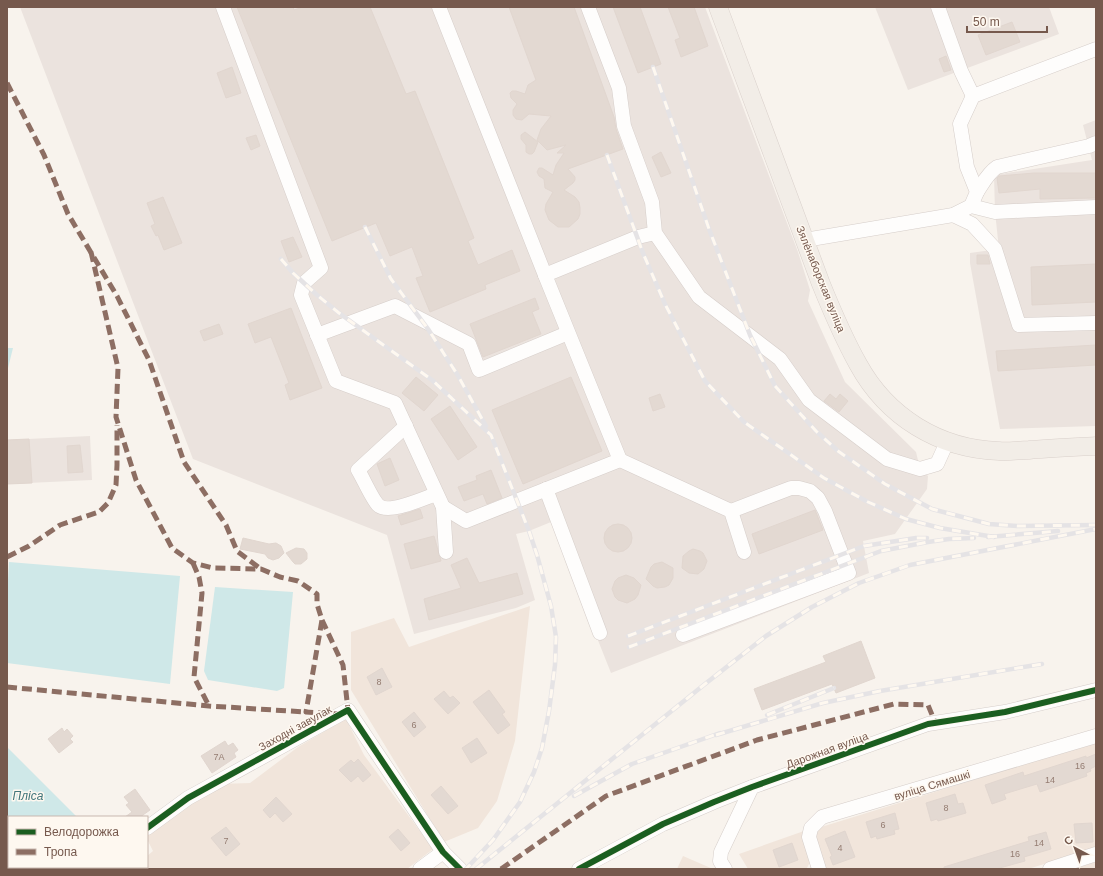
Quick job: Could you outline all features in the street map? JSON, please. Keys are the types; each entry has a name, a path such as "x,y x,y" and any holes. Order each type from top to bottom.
{"main road":[{"name":"Зялёнаборская вуліца","path":"718,7 821,284 858,365 870,384 884,401 920,430 947,442 967,447 999,451 1096,446"}],"street":[{"path":"223,7 321,268 304,283 301,295 317,335 336,381 395,403 443,507 446,552"},
{"path":"439,7 620,460 731,510 790,488 799,488 810,491 818,498 825,511 849,573 683,635"},
{"path":"588,7 619,88 624,126 652,202 655,233 699,297 780,359 809,400 887,459 920,469 937,464 947,442"},
{"path":"938,7 961,71 972,96"},
{"path":"977,192 967,167 960,124 972,96 1096,49"},
{"path":"805,240 953,215 971,206 977,192 991,171 997,167 1089,146 1096,143"},
{"path":"971,206 995,212 1096,207"},
{"path":"953,215 972,224 995,249 1019,325 1096,323"},
{"path":"545,275 638,237 655,233"},
{"path":"317,335 395,306 469,344 478,370 568,333"},
{"path":"406,426 358,470 378,505 383,508 391,509 436,494"},
{"path":"443,507 466,521 620,460"},
{"path":"546,489 600,633"},
{"path":"731,510 744,552"},
{"name":"Дарожная вуліца","path":"578,869 663,824 752,787 935,722 1005,712 1096,690"},
{"name":"Заходні завулак","path":"148,827 188,798 348,710 443,852 460,869"},
{"name":"вуліца Сямашкі","path":"817,869 809,837 811,828 822,817 1096,736"},
{"path":"725,869 720,861 721,852 752,787"},
{"path":"420,869 443,852"},
{"path":"1050,869 1096,854"}],"shaded area":[{"path":"20,7 705,7 798,252 810,290 808,301 845,382 916,452 920,469 928,476 927,489 895,534 863,541 869,573 611,673 551,522 529,531 516,534 535,600 516,608 414,634 387,535 193,459"},
{"path":"875,7 1049,7 1059,34 908,90"},
{"path":"1096,120 1096,426 1000,429 970,263 970,253 999,249 995,212 994,175 1092,160 1083,125"},
{"path":"90,436 92,480 7,484 7,440"},
{"path":"530,606 515,741 497,801 478,828 444,842 351,690 351,632 394,618 409,647"},
{"path":"346,719 364,755 433,849 407,869 133,869 148,868 148,855 153,851 148,841 148,830 220,784 250,783 298,747"},
{"path":"1096,742 1096,848 1028,869 825,869 814,840 818,828"},
{"path":"804,831 810,862 807,868 748,869 739,854"},
{"path":"683,856 713,869 677,869"},
{"path":"1096,862 1096,869 1073,869"}],"water":[{"path":"7,348 13,348 7,372"},
{"path":"9,562 180,576 170,684 7,663 7,598"},
{"path":"215,587 293,592 284,688 277,691 208,680 204,671"},
{"name":"Пліса","path":"7,747 76,816 8,816 8,868 97,869 7,869"}],"building":[{"path":"237,7 293,7 294,10 303,7 370,7 406,94 415,91 474,238 468,241 478,265 512,250 520,271 485,285 486,289 430,312 416,278 423,276 412,247 390,256 376,223 332,241"},
{"path":"509,7 574,7 614,117 616,129 623,149 568,169 575,177 575,180 564,190 575,197 579,202 580,208 578,219 569,227 558,227 549,220 545,210 546,204 553,192 545,188 544,179 539,176 537,172 539,168 542,168 553,175 556,165 564,153 557,153 566,145 547,150 537,140 541,129 551,116 529,114 522,120 516,119 513,115 513,110 517,104 511,98 510,93 512,91 516,91 525,94 528,85 536,80"},
{"path":"613,7 640,7 661,64 638,73"},
{"path":"668,7 694,7 708,46 681,57 675,40 680,38"},
{"path":"1012,22 1020,42 986,55 978,35"},
{"path":"946,56 951,70 944,72 939,59"},
{"path":"232,67 241,93 226,98 217,73"},
{"path":"525,132 538,142 532,154 526,152 526,145 521,139 521,135"},
{"path":"256,135 260,146 251,150 246,138"},
{"path":"661,152 671,173 661,177 652,157"},
{"path":"1034,173 1096,173 1096,198 1040,199 1040,189 999,193 997,178 999,176"},
{"path":"163,197 182,243 164,250 158,235 156,236 151,226 155,224 147,203"},
{"path":"293,237 302,257 289,262 281,241"},
{"path":"977,255 988,255 990,264 977,264"},
{"path":"1096,264 1096,302 1032,305 1031,267"},
{"path":"535,298 539,309 532,312 541,334 483,357 470,324"},
{"path":"291,308 322,388 290,400 285,385 289,383 271,337 255,343 248,324"},
{"path":"219,324 223,334 204,341 200,331"},
{"path":"1096,345 1096,365 998,371 996,351"},
{"path":"416,377 438,395 424,411 402,393"},
{"path":"571,377 602,451 523,484 492,410"},
{"path":"660,394 665,407 653,411 649,398"},
{"path":"830,394 836,399 840,394 848,401 839,412 824,401"},
{"path":"450,406 477,447 458,460 431,419"},
{"path":"29,439 32,483 7,484 7,440"},
{"path":"80,445 83,472 68,473 67,446"},
{"path":"390,458 399,480 385,486 377,464"},
{"path":"491,470 502,498 487,504 483,494 464,501 458,487 477,480 476,476"},
{"path":"420,509 423,518 401,525 398,516"},
{"path":"815,510 823,530 759,554 752,534"},
{"path":"618,524 628,528 632,538 628,548 618,552 608,548 604,538 608,528"},
{"path":"434,536 441,561 411,569 404,544"},
{"path":"243,538 269,544 276,543 281,546 284,553 279,558 273,560 268,558 265,554 240,549"},
{"path":"296,548 304,549 307,553 307,559 301,564 295,564 286,553"},
{"path":"693,549 703,553 707,561 704,569 698,574 689,573 682,568 683,556"},
{"path":"467,558 479,583 517,573 523,594 429,620 424,599 461,588 451,565"},
{"path":"662,562 673,568 673,578 669,585 657,588 646,579 651,567 654,564"},
{"path":"626,575 634,578 641,585 635,599 627,603 618,600 612,589 618,578"},
{"path":"861,641 875,678 836,693 832,684 762,710 754,689 826,662 823,656"},
{"path":"382,668 392,687 376,695 367,677"},
{"path":"489,690 505,712 502,714 510,725 498,734 473,702"},
{"path":"444,691 450,698 453,696 460,703 448,714 434,699"},
{"path":"414,712 426,727 414,737 402,722"},
{"path":"62,728 64,732 67,729 73,736 70,739 73,742 59,753 48,739"},
{"path":"477,738 487,753 471,763 462,748"},
{"path":"225,741 228,746 233,743 238,750 234,753 236,757 212,773 201,756"},
{"path":"1096,754 1096,766 1090,769 1091,771 1086,773 1087,776 1040,792 1037,784 1004,794 1006,799 992,804 985,785 1023,772 1024,776"},
{"path":"358,759 371,775 363,782 358,776 351,782 339,770 351,760 354,763"},
{"path":"441,786 458,806 448,814 431,795"},
{"path":"135,789 150,810 141,816 126,816 132,812 126,805 129,803 124,797"},
{"path":"955,794 958,804 963,803 966,813 938,821 937,819 931,821 926,803"},
{"path":"276,797 292,814 283,822 275,813 270,818 263,810"},
{"path":"895,813 899,829 894,830 895,834 877,839 876,836 871,838 866,822"},
{"path":"1092,823 1093,842 1076,843 1074,824"},
{"path":"226,827 240,844 226,856 211,838"},
{"path":"398,829 410,843 401,851 389,837"},
{"path":"845,831 855,857 833,865 830,857 832,856 825,839"},
{"path":"1046,832 1051,849 1024,857 1025,861 996,869 944,869 944,867 1029,841 1028,837"},
{"path":"792,843 798,860 779,867 773,850"}],"railway":[{"path":"653,67 709,229 750,335 775,386 816,431 838,451 885,484 932,509 989,524 1017,526 1096,525"},
{"path":"607,155 643,253 665,304 705,381 744,422 824,478 868,502 906,519 940,528 994,537"},
{"path":"365,227 391,279 428,329 457,374 486,426"},
{"path":"281,259 293,273 317,295 339,313 432,380 491,435 537,555 551,606 556,637 555,665 542,748 534,772 520,802 493,840 466,869"},
{"path":"476,869 766,636 812,607 859,583 910,565 1096,529"},
{"path":"988,537 1058,531"},
{"path":"628,636 864,546 916,538 927,538"},
{"path":"629,647 881,551 949,539 974,538"},
{"path":"716,735 823,703 880,691 1042,664"},
{"path":"767,715 834,688"},
{"path":"574,796 632,764 720,733"}],"marked path":[{"path":"7,83 44,155 68,214 117,296 149,360 184,462 226,525 237,551 261,569"},
{"path":"91,252 118,368 116,417 136,480 172,548 193,563 213,568 261,569 280,577 298,581 317,594 317,604 322,620 306,712 339,714"},
{"path":"7,557 29,546 60,525 99,512 108,503 116,485 117,425"},
{"path":"193,563 199,577 202,593 194,677 209,706"},
{"path":"322,620 343,665 348,710"},
{"path":"7,687 209,706 306,712"},
{"path":"501,869 606,796 757,740 894,704 928,705 935,722"}],"cycle path":[{"path":"579,869 663,824 714,802 928,724 1005,712 1096,690"},
{"path":"148,827 188,798 348,710 443,852 460,869"}]}
